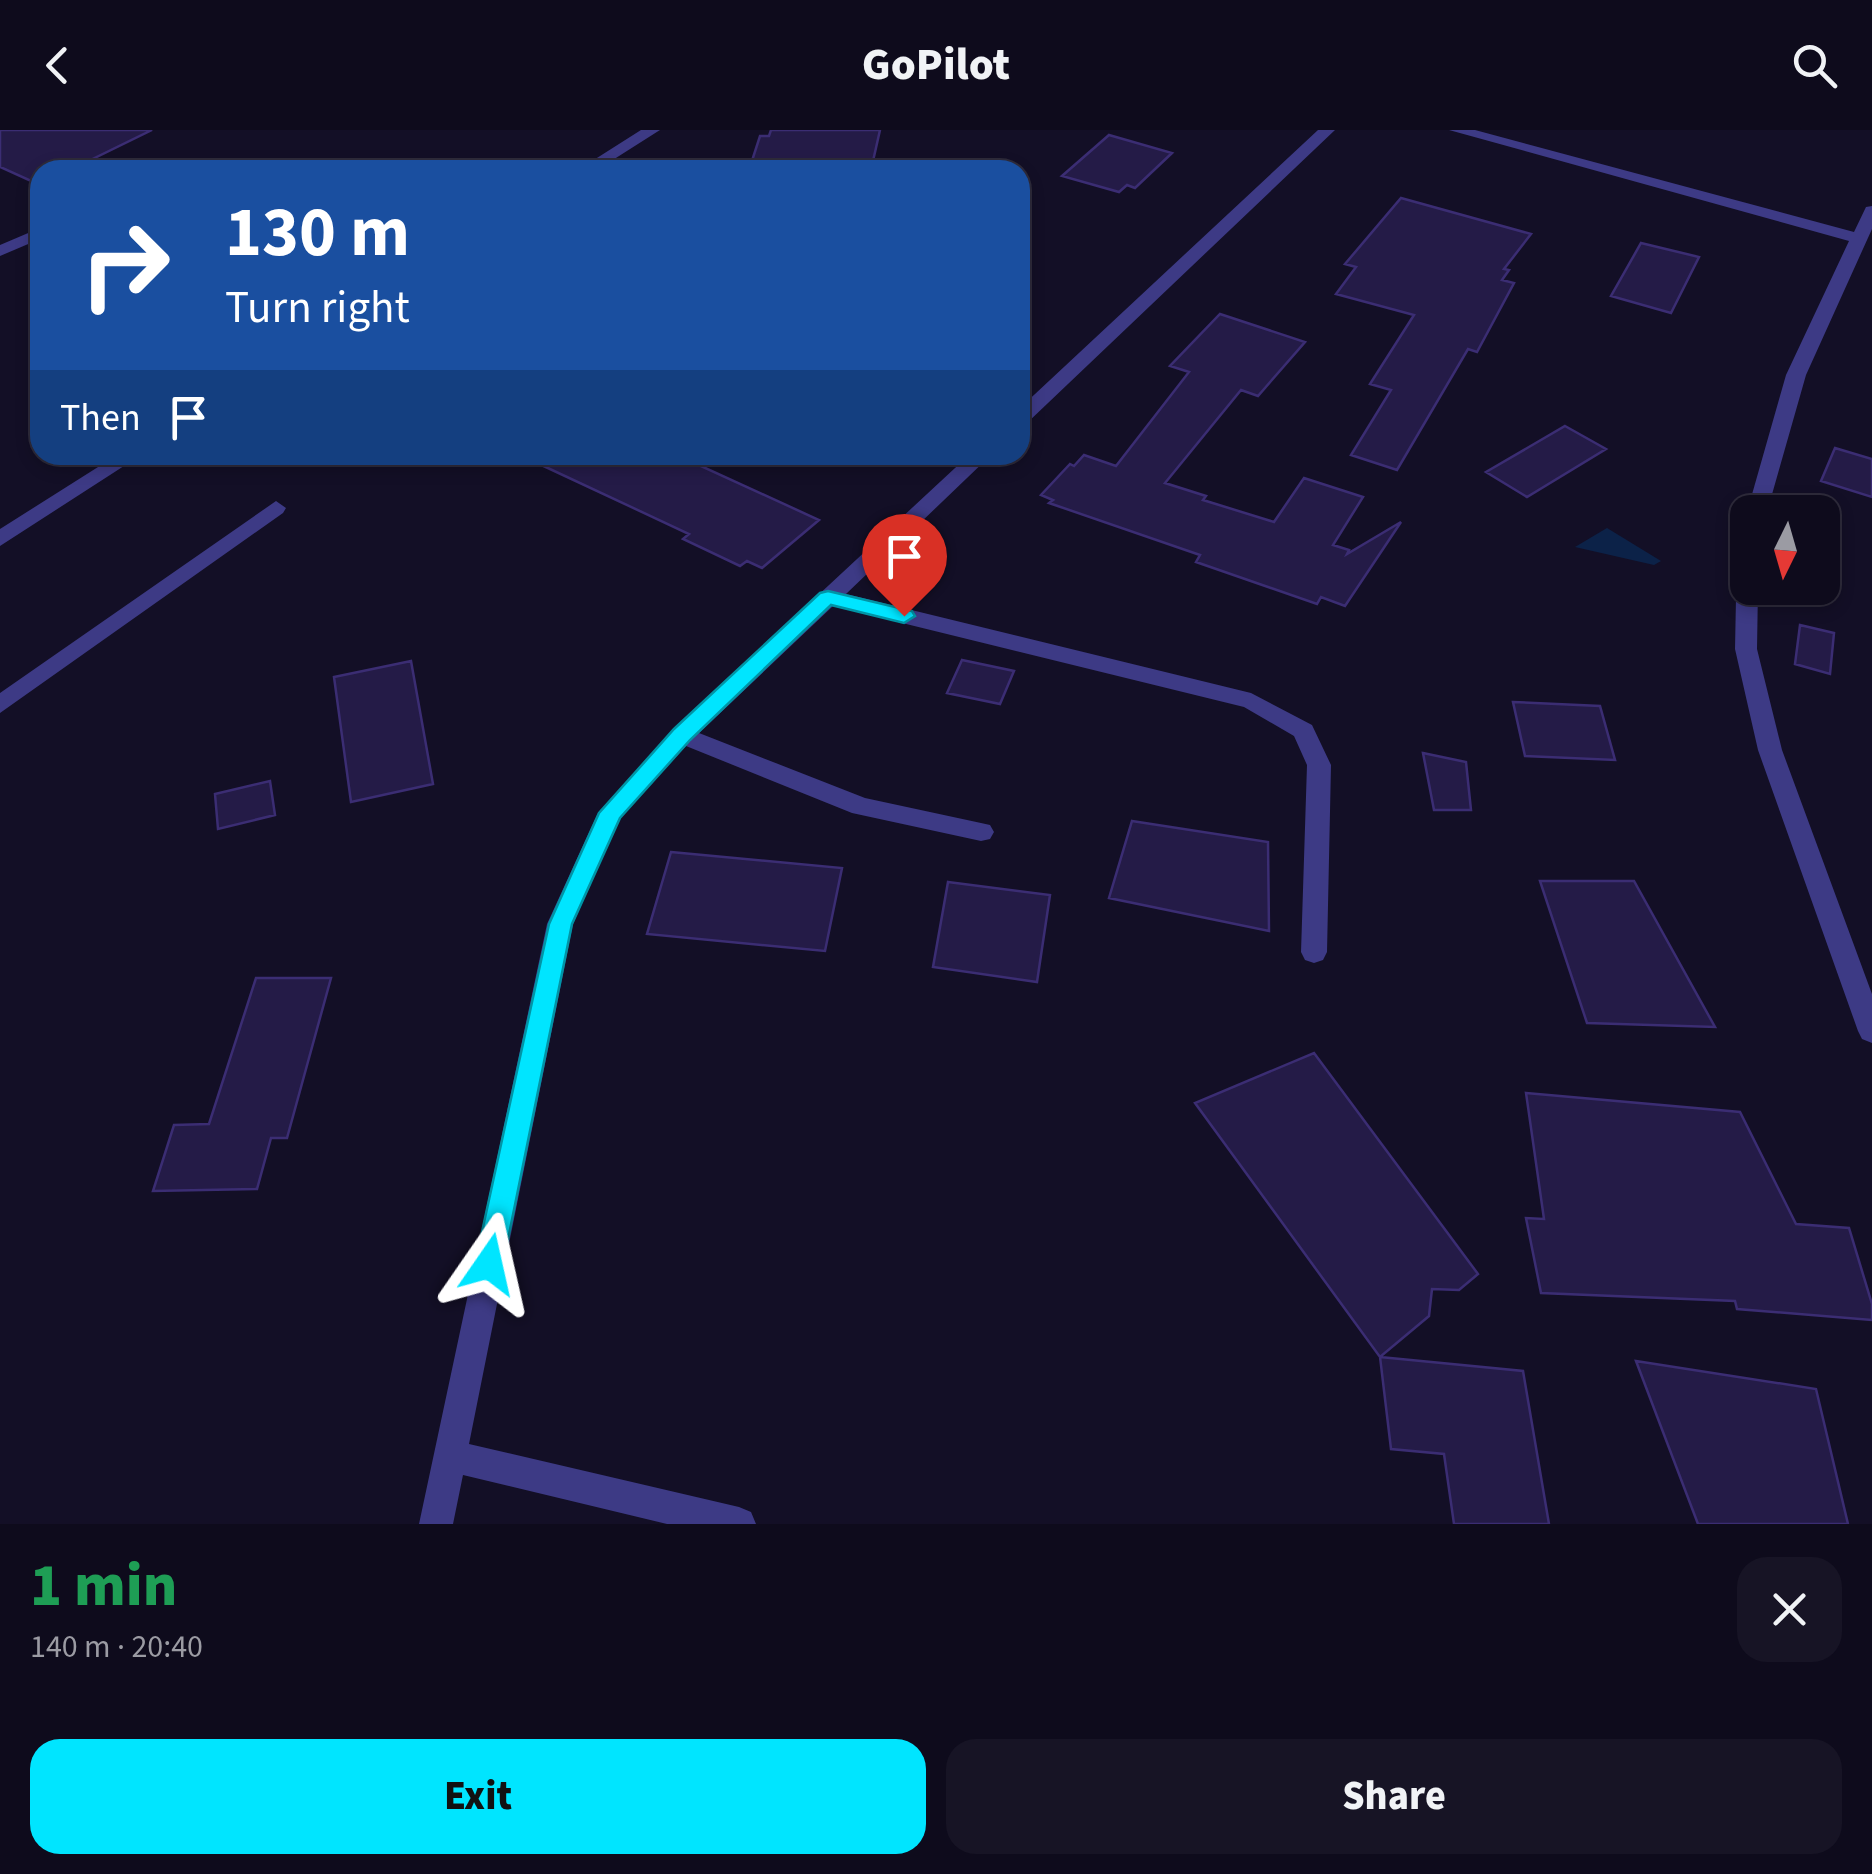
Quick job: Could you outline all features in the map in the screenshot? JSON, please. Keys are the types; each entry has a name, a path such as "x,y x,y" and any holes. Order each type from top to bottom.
{"street":[{"path":"602,160 652,130"},
{"path":"1296,130 1323,133"},
{"path":"1456,130 1855,244 1872,256"},
{"path":"1030,410 1323,133"},
{"path":"1762,495 1796,375 1872,211"},
{"path":"0,250 30,237"},
{"path":"0,539 115,465"},
{"path":"436,1524 560,924 610,813 682,734 970,465"},
{"path":"0,706 276,508"},
{"path":"828,597 1250,702 1304,730 1319,765 1314,952"},
{"path":"1747,605 1746,649 1770,750 1872,1031"},
{"path":"682,734 860,806 981,832"},
{"path":"451,1456 740,1524"}],"water":[{"path":"1607,528 1661,561 1654,565 1575,547"}],"building":[{"path":"0,130 152,130 90,160 30,160 30,180 0,167"},
{"path":"771,130 880,130 873,160 752,160 760,136 769,136"},
{"path":"1109,135 1172,153 1135,188 1127,185 1119,192 1062,176"},
{"path":"1401,198 1531,234 1504,269 1509,270 1502,280 1514,283 1477,352 1468,349 1397,470 1351,455 1391,390 1370,384 1414,315 1336,294 1356,267 1345,264"},
{"path":"1641,243 1699,257 1671,313 1611,296"},
{"path":"1220,314 1305,342 1258,396 1241,390 1165,483 1206,496 1203,500 1274,522 1304,478 1363,497 1333,545 1349,550 1347,554 1401,522 1345,606 1321,597 1317,604 1196,562 1200,555 1049,503 1053,500 1041,495 1084,455 1116,466 1189,372 1170,366"},
{"path":"1565,426 1606,449 1527,497 1486,472"},
{"path":"1835,448 1872,459 1872,497 1821,481"},
{"path":"541,465 699,465 819,520 762,568 747,561 740,566 683,539 689,534"},
{"path":"1800,625 1834,633 1830,674 1795,664"},
{"path":"962,660 1014,671 1000,704 947,693"},
{"path":"411,661 433,784 351,802 334,677"},
{"path":"1513,702 1600,706 1615,760 1525,756"},
{"path":"1423,753 1466,762 1471,810 1434,810"},
{"path":"270,781 275,815 218,829 215,794"},
{"path":"1132,821 1268,842 1269,931 1109,898"},
{"path":"671,852 842,868 825,951 647,934"},
{"path":"1540,881 1634,881 1715,1027 1587,1023"},
{"path":"948,882 1050,895 1037,982 933,967"},
{"path":"256,978 331,978 287,1138 271,1138 257,1189 153,1191 174,1125 209,1124"},
{"path":"1314,1053 1478,1274 1459,1290 1432,1289 1429,1316 1380,1357 1195,1103"},
{"path":"1526,1093 1740,1112 1796,1224 1849,1228 1872,1304 1872,1320 1737,1309 1735,1301 1541,1293 1526,1218 1544,1219"},
{"path":"1380,1357 1523,1371 1549,1524 1454,1524 1444,1454 1391,1449"},
{"path":"1636,1361 1816,1389 1848,1524 1698,1524"}],"route":[{"path":"489,1264 560,924 610,813 682,734 828,597 904,616"}]}
